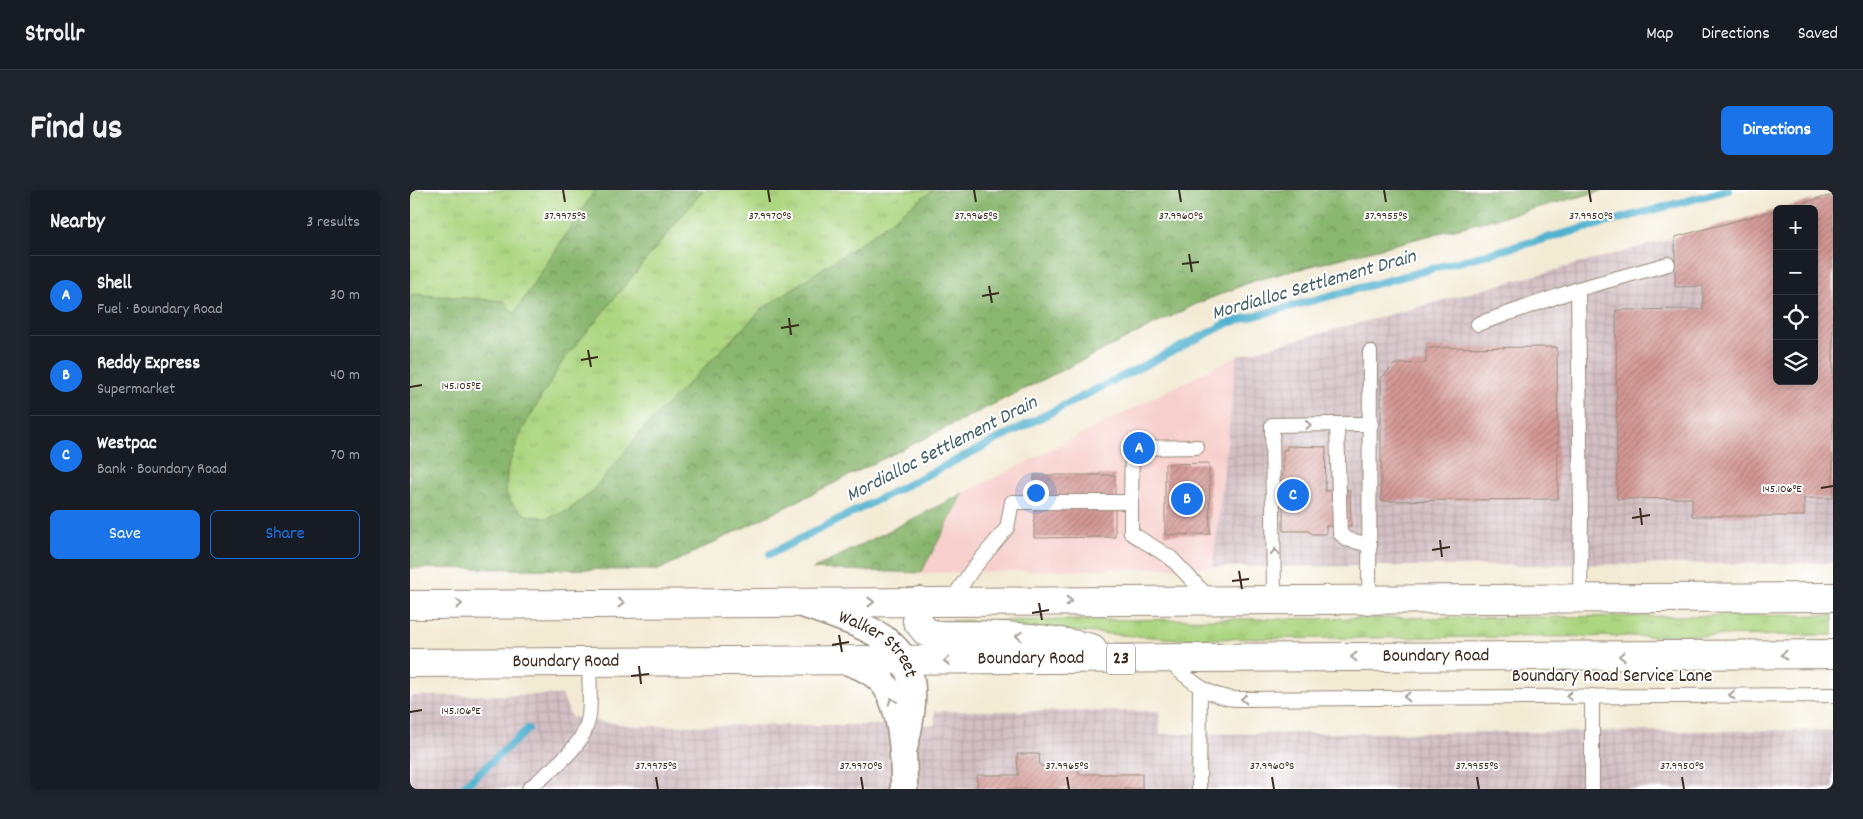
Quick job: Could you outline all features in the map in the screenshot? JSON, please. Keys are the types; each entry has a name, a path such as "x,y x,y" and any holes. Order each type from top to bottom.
{"main road":[{"path":"410,605 1833,597"},
{"path":"919,601 917,621 926,632 936,635 1020,635 1061,641 1135,659"},
{"name":"Boundary Road","path":"410,663 849,662 1833,654"}],"street":[{"name":"Walker Street","path":"798,602 864,625 887,640 905,661 912,681 912,701 911,720 904,748 904,789"},
{"name":"Walker Street","path":"849,662 864,667 878,677 887,687 904,748"}],"lane":[{"path":"1478,324 1578,289 1668,264"},
{"path":"1578,289 1581,513 1580,598"},
{"path":"1369,600 1370,352"},
{"path":"1337,424 1340,533 1346,539 1370,545"},
{"path":"1274,600 1272,425 1371,424"},
{"path":"1197,447 1132,448 1131,533 1171,558 1212,601"},
{"path":"951,601 972,570 1008,528 1012,502 1132,502"},
{"name":"Boundary Road Service Lane","path":"1165,658 1200,688 1224,698 1236,699 1833,695"},
{"path":"529,789 570,752 586,728 590,706 589,662"},
{"path":"1199,789 1200,688"},
{"path":"1592,696 1592,789"}],"shaded area":[{"path":"1833,195 1833,563 1213,567 1237,356 1773,211 1773,385 1818,385 1818,205 1795,205"},
{"path":"1237,356 1213,567 921,573 964,493"},
{"path":"562,695 571,717 633,726 935,725 935,711 1159,711 1160,734 1833,730 1833,789 410,789 410,696"}],"green space":[{"path":"410,190 1605,190 1253,281 1196,304 658,570 410,568"},
{"path":"595,190 703,190 562,362 522,430 507,470 506,493 513,505 526,515 547,518 567,511 591,493 646,426 762,309 858,245 933,190 1605,190 1253,281 1196,304 658,570 410,568 410,299 413,294 504,301 514,314"},
{"path":"964,493 921,573 813,569"},
{"path":"1833,615 1833,635 1178,639 932,621"}],"building":[{"path":"1833,195 1833,498 1804,498 1804,516 1692,516 1692,498 1617,499 1616,310 1703,309 1703,286 1675,287 1675,237 1773,211 1773,385 1818,385 1818,205 1795,205"},
{"path":"1557,347 1558,499 1381,501 1381,378 1395,364 1426,363 1426,348"},
{"path":"1287,446 1326,447 1325,491 1350,490 1351,526 1326,526 1326,534 1312,534 1309,531 1283,531 1283,498 1280,495 1280,478 1283,475 1283,450 1287,450"},
{"path":"1209,463 1210,534 1165,535 1165,464"},
{"path":"1034,475 1115,475 1115,537 1034,538"},
{"path":"1017,754 1039,754 1040,766 1078,766 1079,774 1142,774 1142,789 977,789 977,775 1018,775"}],"waterway":[{"name":"Mordialloc Settlement Drain","path":"770,554 1228,323 1728,190"},
{"name":"Mordialloc Settlement Drain","path":"461,789 528,729"}],"place":[{"name":"Shell","path":"1139,448"},
{"name":"Westpac","path":"1293,495"},
{"name":"Reddy Express","path":"1187,499"}]}
